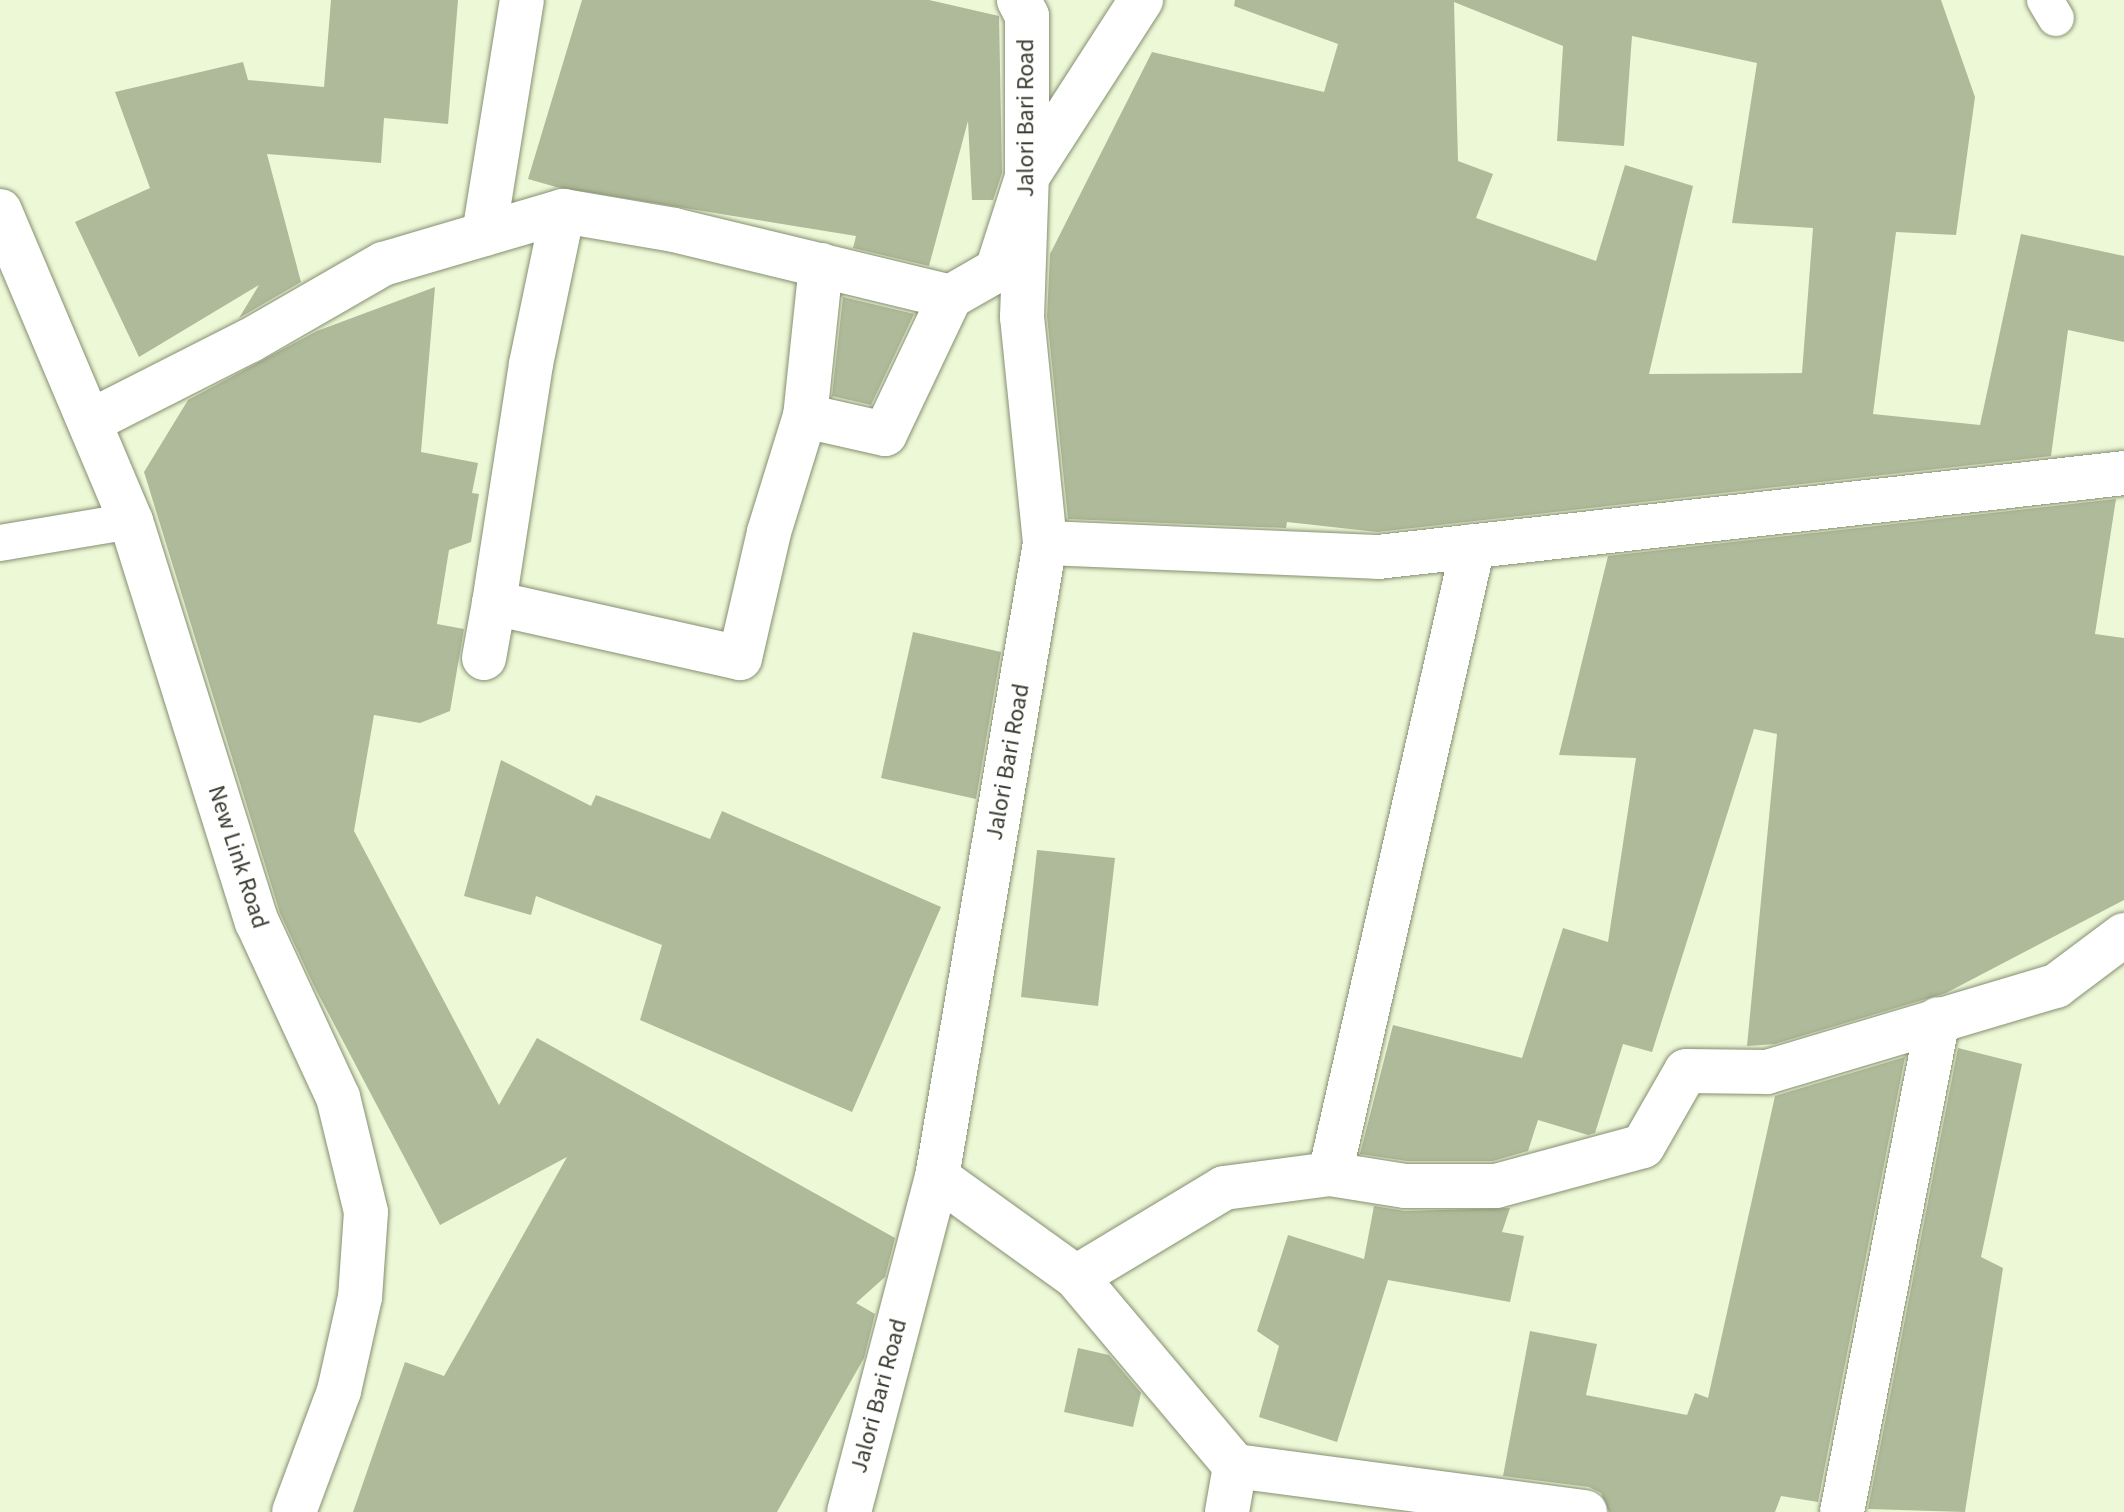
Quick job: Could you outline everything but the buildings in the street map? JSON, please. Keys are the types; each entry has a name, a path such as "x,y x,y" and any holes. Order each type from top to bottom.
{"street":[{"path":"484,234 522,0"},
{"name":"Jalori Bari Road","path":"849,1512 937,1177 1045,543 1022,317 1027,177 1027,16 1019,0"},
{"path":"805,416 885,434 950,297 997,270 1027,177 1141,0"},
{"name":"New Link Road","path":"0,211 131,521 257,922 338,1097 366,1212 360,1297 339,1391 294,1512"},
{"path":"484,658 531,364 563,211"},
{"path":"91,421 249,341 383,264 563,211 674,230 950,297"},
{"path":"494,603 740,658 769,532 805,416 821,265"},
{"path":"1045,543 1378,557 2124,473"},
{"path":"1330,1174 1473,546"},
{"path":"1076,1277 1224,1188 1330,1174 1405,1186 1496,1186 1643,1146 1686,1071 1767,1072 2056,986 2124,935"},
{"path":"1842,1512 1938,1019"},
{"path":"937,1177 1076,1277 1235,1466 1585,1512"},
{"path":"1227,1512 1235,1466"}],"lane":[{"path":"0,543 131,521"}]}
